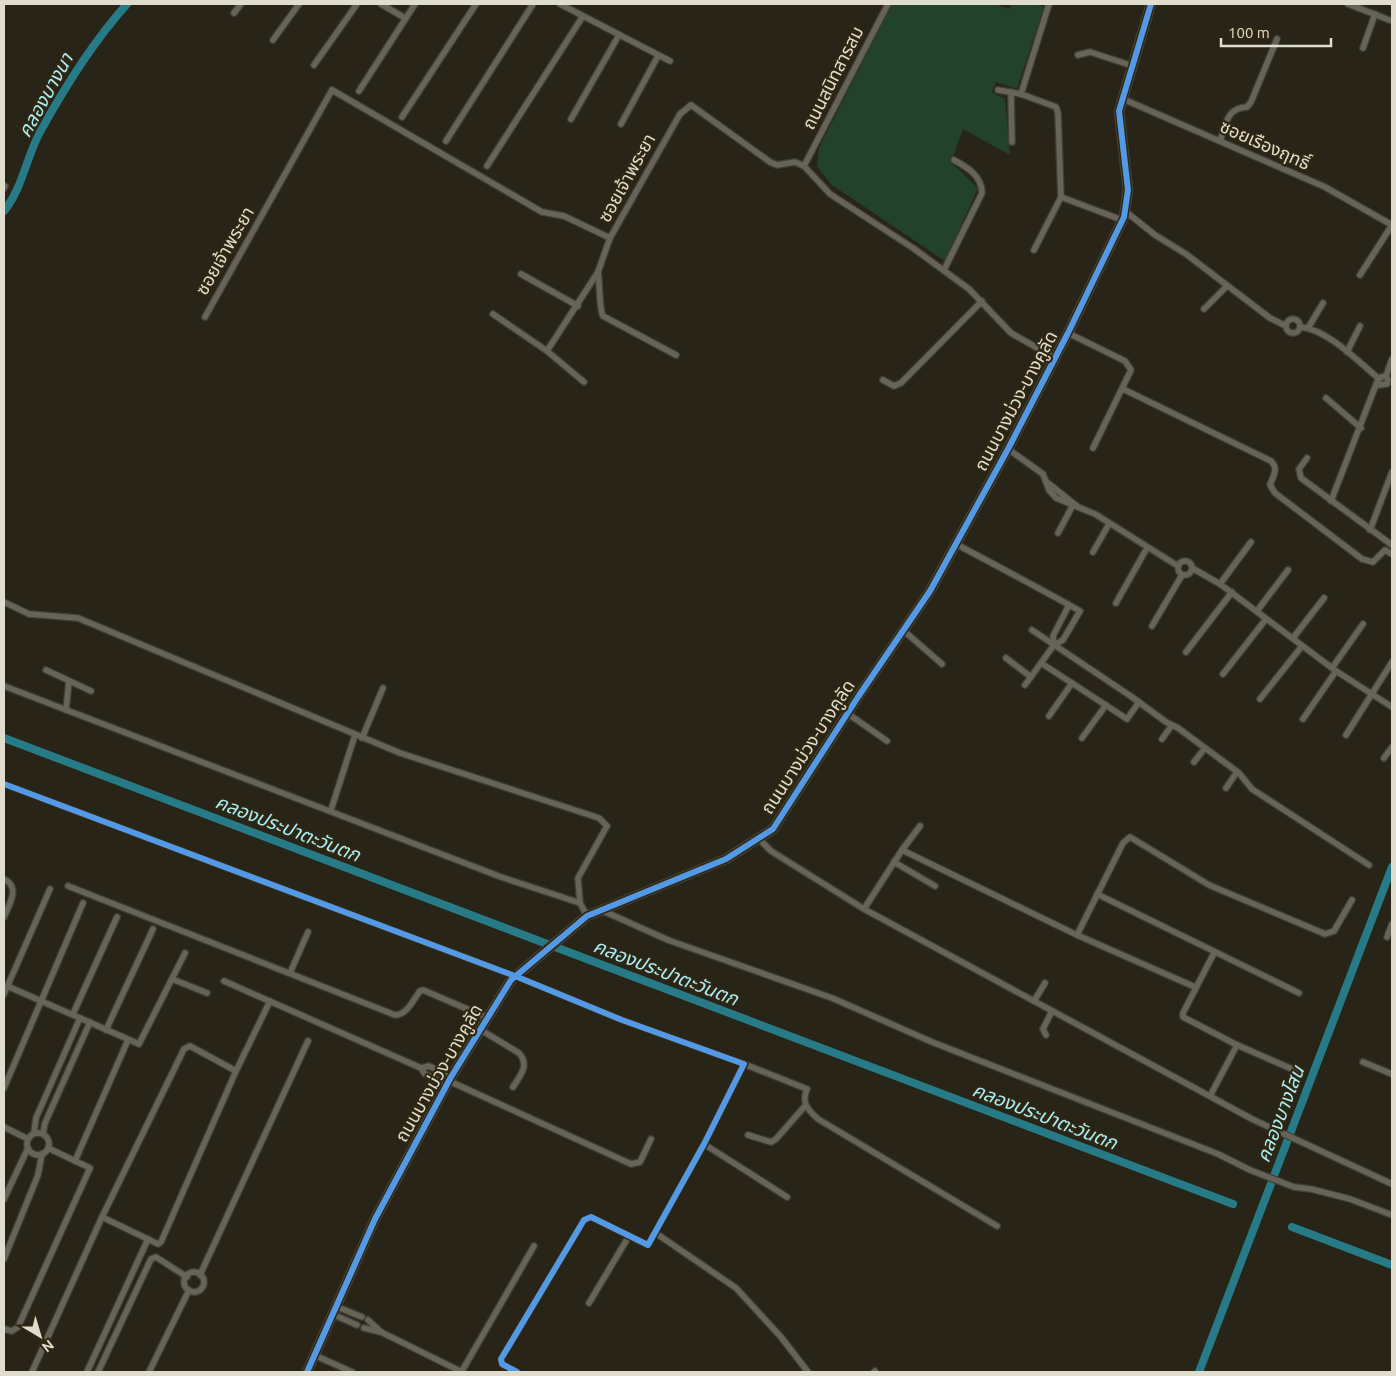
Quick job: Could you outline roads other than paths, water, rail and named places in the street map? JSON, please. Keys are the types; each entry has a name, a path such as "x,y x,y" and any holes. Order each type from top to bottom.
{"street":[{"path":"234,12 241,4"},
{"path":"274,40 299,4"},
{"path":"314,65 357,4"},
{"path":"381,4 405,18"},
{"path":"359,91 415,4"},
{"path":"402,117 476,4"},
{"path":"446,141 533,4"},
{"path":"560,4 658,56 670,60"},
{"name":"ถนนสนิทสารสม","path":"804,166 888,4"},
{"path":"1021,94 1049,4"},
{"name":"ถนนบางม่วง-บางคูลัด","path":"306,1372 375,1219 449,1081 516,974 587,916 600,909 726,859 759,839 779,822 847,713 930,591 1008,449 1068,333 1123,216 1128,190 1120,111 1151,4"},
{"path":"1348,4 1392,21"},
{"path":"1362,48 1375,14"},
{"path":"487,166 583,16"},
{"path":"571,119 619,35"},
{"path":"1220,141 1231,113 1238,107 1246,107 1251,102 1277,39"},
{"path":"1078,55 1090,52 1133,66"},
{"path":"621,124 658,56"},
{"name":"ซอยเจ้าพระยา","path":"205,317 332,90 542,212 564,216 610,238 680,114 690,105 770,162 777,165 794,162 804,166"},
{"path":"998,90 1021,94 1056,108 1058,113 1061,197 1034,250"},
{"path":"1011,92 1012,142"},
{"name":"ซอยเรืองฤทธิ์","path":"1123,99 1333,191 1392,225"},
{"path":"944,270 982,193 980,182 974,174 954,160"},
{"path":"804,166 830,194 944,270 982,302 1011,333 1055,358"},
{"path":"1061,197 1123,216 1186,254 1270,318 1286,326 1292,319 1298,321 1300,327 1308,328 1347,352 1378,380 1382,387 1390,385 1386,376"},
{"path":"1360,275 1392,225"},
{"path":"547,351 578,306 598,272 610,238"},
{"path":"598,272 601,289 600,311 603,316 676,355"},
{"path":"521,274 578,306"},
{"path":"1204,309 1227,286"},
{"path":"883,380 894,386 900,383 982,302"},
{"path":"1308,328 1323,303"},
{"path":"493,314 547,351 584,382"},
{"path":"1347,352 1360,326"},
{"path":"1068,333 1129,365 1130,375 1093,448"},
{"path":"1331,501 1361,428 1378,380 1386,376 1392,359"},
{"path":"1123,389 1271,461 1276,466 1276,472 1270,485 1275,493 1362,559 1373,562 1385,550 1392,554"},
{"path":"1326,398 1361,428"},
{"path":"1008,449 1038,469 1048,483 1049,490 1056,498 1094,514 1178,566 1182,575"},
{"path":"1307,458 1299,469 1300,476 1392,545"},
{"path":"1370,530 1392,472"},
{"path":"1058,533 1075,506"},
{"path":"1093,552 1109,524"},
{"path":"1220,584 1251,542"},
{"path":"956,544 1080,611 1063,640 1054,644 1025,685"},
{"path":"1116,603 1147,548"},
{"path":"1178,566 1180,562 1186,560 1192,568 1232,592 1302,646 1392,707"},
{"path":"1182,575 1189,574 1192,568"},
{"path":"1256,611 1288,570"},
{"path":"1152,626 1182,575"},
{"path":"1186,652 1232,592"},
{"path":"1293,638 1324,598"},
{"path":"4,602 29,614 78,618 400,753 591,814 605,822 606,830 578,878 580,903 587,916"},
{"path":"1054,644 1053,636 1069,605"},
{"path":"1223,674 1266,619"},
{"path":"1303,719 1363,624"},
{"path":"1032,630 1206,748 1237,772 1252,790 1369,865"},
{"path":"904,631 942,664"},
{"path":"1260,699 1302,646"},
{"path":"1006,658 1031,676"},
{"path":"1346,735 1392,662"},
{"path":"1041,663 1127,719 1139,702"},
{"path":"46,670 91,691"},
{"path":"66,710 69,681"},
{"path":"1049,716 1072,683"},
{"path":"4,686 501,876 580,903"},
{"path":"362,738 383,688"},
{"path":"1082,738 1106,705"},
{"path":"847,713 887,741"},
{"path":"1162,739 1172,725"},
{"path":"331,810 355,735"},
{"path":"1384,758 1392,747"},
{"path":"1194,762 1206,748"},
{"path":"1226,788 1237,772"},
{"path":"4,784 516,974 622,1020 807,1089 804,1098 805,1106 818,1119 996,1226"},
{"path":"864,909 920,826"},
{"path":"1077,935 1124,840 1130,837 1209,885 1325,934 1334,931 1352,900"},
{"path":"759,839 771,851 864,909 1281,1134 1392,1184"},
{"path":"902,850 1077,935 1195,987"},
{"path":"894,862 935,886"},
{"path":"4,879 11,885 13,892 4,918"},
{"path":"68,886 395,1015 401,1014 406,1010 420,991 423,990 488,1018"},
{"path":"4,994 50,889"},
{"path":"1097,894 1299,993"},
{"path":"4,1088 83,903"},
{"path":"600,909 668,940 832,998 932,1042 1218,1154 1260,1174 1294,1187 1311,1189 1350,1199 1392,1215"},
{"path":"73,1014 117,917"},
{"path":"1387,937 1392,924"},
{"path":"106,1030 153,929"},
{"path":"290,972 308,932"},
{"path":"7,986 128,1040 141,1043 185,953"},
{"path":"1214,953 1195,987 1183,1017 1237,1045 1301,1073"},
{"path":"172,978 207,993"},
{"path":"224,981 421,1068 425,1074 449,1081 631,1164 640,1162 651,1139"},
{"path":"1034,1001 1045,983"},
{"path":"102,1216 158,1244 161,1242 236,1071 270,1001"},
{"path":"1046,1035 1043,1029 1052,1011"},
{"path":"4,1199 28,1148 28,1139 34,1133 36,1118 80,1018"},
{"path":"43,1134 45,1123 90,1022"},
{"path":"481,1030 519,1053 524,1059 524,1067 512,1087"},
{"path":"75,1160 128,1040"},
{"path":"200,1274 308,1041"},
{"path":"1210,1096 1237,1045"},
{"path":"32,1372 102,1216 184,1049 190,1046 236,1071"},
{"path":"1363,1062 1392,1074"},
{"path":"517,1372 502,1364 501,1359 584,1220 591,1217 647,1246 657,1234 744,1064"},
{"path":"421,1068 429,1066 449,1081"},
{"path":"53,1079 62,1083"},
{"path":"748,1135 771,1142 776,1139 805,1106"},
{"path":"4,1127 28,1139"},
{"path":"4,1259 38,1175 42,1154 48,1148 49,1140 43,1134 34,1133"},
{"path":"704,1144 786,1197"},
{"path":"28,1148 34,1154 42,1154"},
{"path":"4,1329 12,1331 18,1327 90,1168 48,1148"},
{"path":"657,1234 736,1288 781,1337 808,1372"},
{"path":"589,1303 629,1236"},
{"path":"87,1372 148,1239"},
{"path":"364,1328 381,1332 462,1371 534,1246"},
{"path":"98,1372 151,1259 156,1257 186,1277"},
{"path":"186,1277 193,1273 200,1274"},
{"path":"186,1277 185,1284 189,1290 196,1292 202,1288 204,1281 200,1274"},
{"path":"149,1372 189,1290"},
{"path":"333,1310 365,1318 381,1332"},
{"path":"333,1310 357,1325"},
{"path":"314,1354 352,1372"}],"waterway":[{"name":"คลองบางนา","path":"4,211 20,184 39,134 58,100 90,50 127,4"},
{"name":"คลองประปาตะวันตก","path":"4,738 1233,1204"},
{"name":"คลองบางโสน","path":"1199,1372 1392,867"},
{"name":"คลองประปาตะวันตก","path":"1292,1227 1392,1265"}]}
